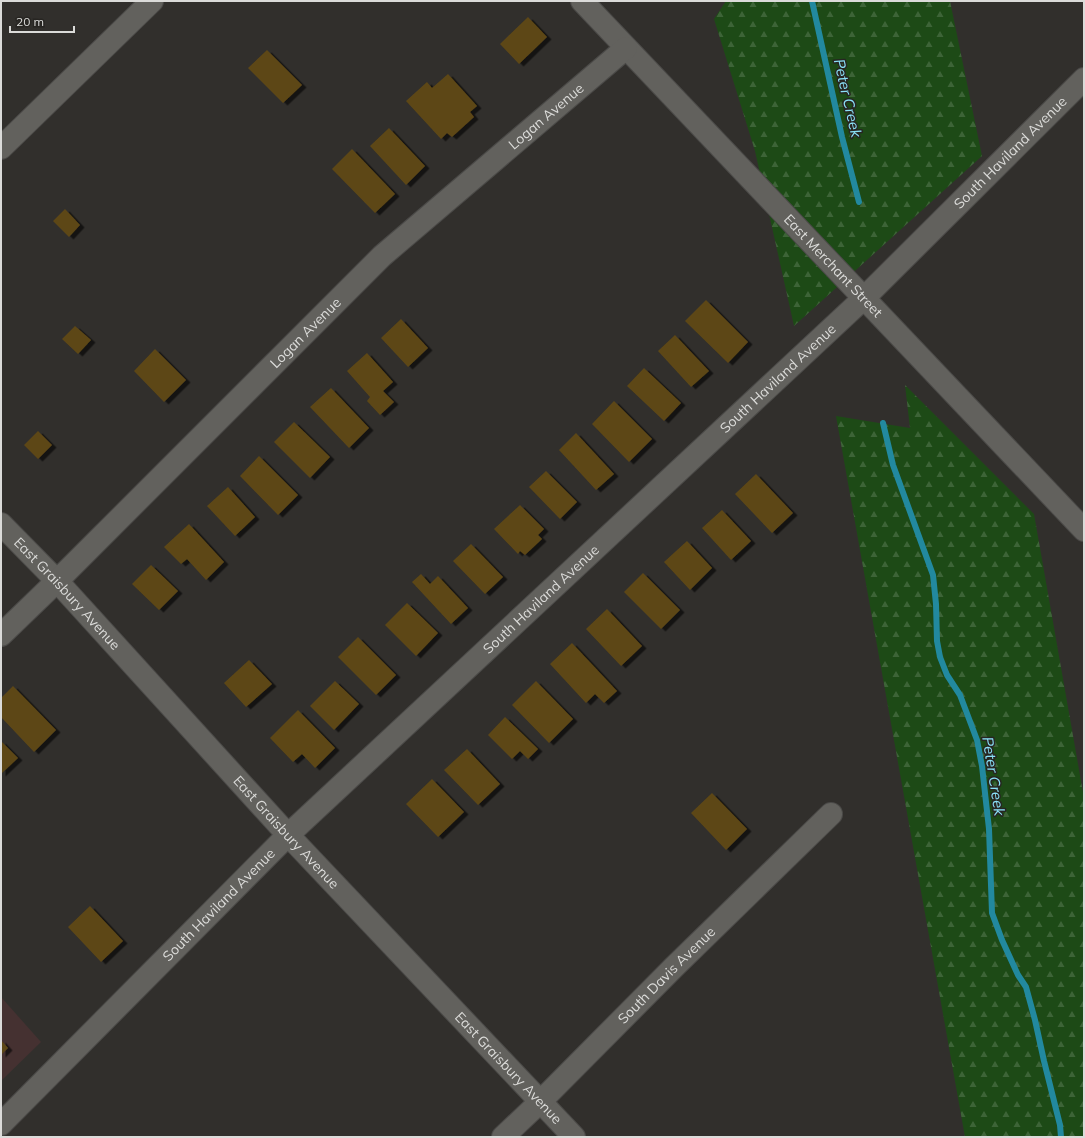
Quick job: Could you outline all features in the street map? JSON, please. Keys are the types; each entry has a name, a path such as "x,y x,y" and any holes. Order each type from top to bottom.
{"street":[{"path":"1,148 152,1"},
{"name":"East Merchant Street","path":"582,1 1084,530"},
{"name":"Logan Avenue","path":"1,635 57,581 382,256 626,48"},
{"name":"South Haviland Avenue","path":"1,1124 288,835 864,298 1084,79"},
{"name":"East Graisbury Avenue","path":"1,524 57,581 288,835 574,1137"},
{"name":"South Davis Avenue","path":"503,1137 831,814"}],"shaded area":[{"path":"1,997 41,1042 1,1081"}],"green space":[{"path":"726,1 950,1 982,156 794,326 755,151 714,19"},
{"path":"905,385 1034,514 1084,798 1084,1137 965,1137 836,416 910,428"}],"building":[{"path":"528,17 547,37 519,64 500,44"},
{"path":"267,50 302,85 283,103 248,68"},
{"path":"448,74 477,106 470,112 474,117 452,137 447,133 441,139 406,101 427,82 432,88"},
{"path":"389,128 425,166 406,185 370,146"},
{"path":"352,149 395,194 375,213 332,169"},
{"path":"65,209 80,225 69,237 53,221"},
{"path":"706,300 748,342 728,363 685,321"},
{"path":"401,319 428,348 408,367 381,338"},
{"path":"75,326 91,340 78,354 62,339"},
{"path":"675,335 709,371 691,387 658,351"},
{"path":"155,349 186,380 164,402 134,371"},
{"path":"367,353 393,382 383,391 394,402 380,415 367,401 370,397 347,371"},
{"path":"644,368 681,403 664,421 627,386"},
{"path":"331,388 369,428 349,448 310,407"},
{"path":"614,401 652,439 629,462 592,424"},
{"path":"294,422 330,457 310,478 274,442"},
{"path":"38,431 52,445 38,459 24,445"},
{"path":"576,433 614,474 596,490 559,450"},
{"path":"259,456 298,495 278,515 240,476"},
{"path":"546,471 577,502 560,519 529,487"},
{"path":"756,474 793,513 772,533 735,494"},
{"path":"228,487 255,517 235,536 207,506"},
{"path":"520,505 544,529 538,535 542,539 525,555 520,551 518,554 494,529"},
{"path":"722,510 751,541 731,560 702,528"},
{"path":"189,524 224,562 206,580 187,559 181,564 164,547"},
{"path":"687,541 712,568 690,590 664,562"},
{"path":"471,544 503,577 485,594 453,561"},
{"path":"151,565 178,591 159,610 132,584"},
{"path":"643,573 680,610 661,629 624,592"},
{"path":"421,574 430,584 438,576 468,608 451,624 412,582"},
{"path":"407,603 438,633 416,656 385,625"},
{"path":"607,609 642,646 621,666 586,629"},
{"path":"358,637 396,675 376,695 338,657"},
{"path":"572,643 617,691 604,703 595,694 586,703 550,664"},
{"path":"249,660 272,684 246,707 224,683"},
{"path":"335,681 359,704 334,730 310,706"},
{"path":"536,681 573,719 549,743 512,705"},
{"path":"13,686 56,730 34,752 1,717 1,698"},
{"path":"298,710 335,748 315,768 302,754 293,762 270,738"},
{"path":"505,717 538,749 528,759 520,751 512,759 488,735"},
{"path":"1,741 18,758 1,774"},
{"path":"467,749 500,784 478,805 444,770"},
{"path":"432,779 464,812 438,837 406,804"},
{"path":"712,793 747,829 726,850 691,813"},
{"path":"90,906 123,941 101,962 68,927"},
{"path":"1,1040 8,1048 1,1055"}],"waterway":[{"name":"Peter Creek","path":"812,1 842,137 859,202"},
{"name":"Peter Creek","path":"883,423 893,465 933,575 936,604 937,641 940,657 947,675 960,695 977,740 982,766 989,829 992,913 1002,940 1018,975 1026,987 1060,1125 1061,1137"}]}
